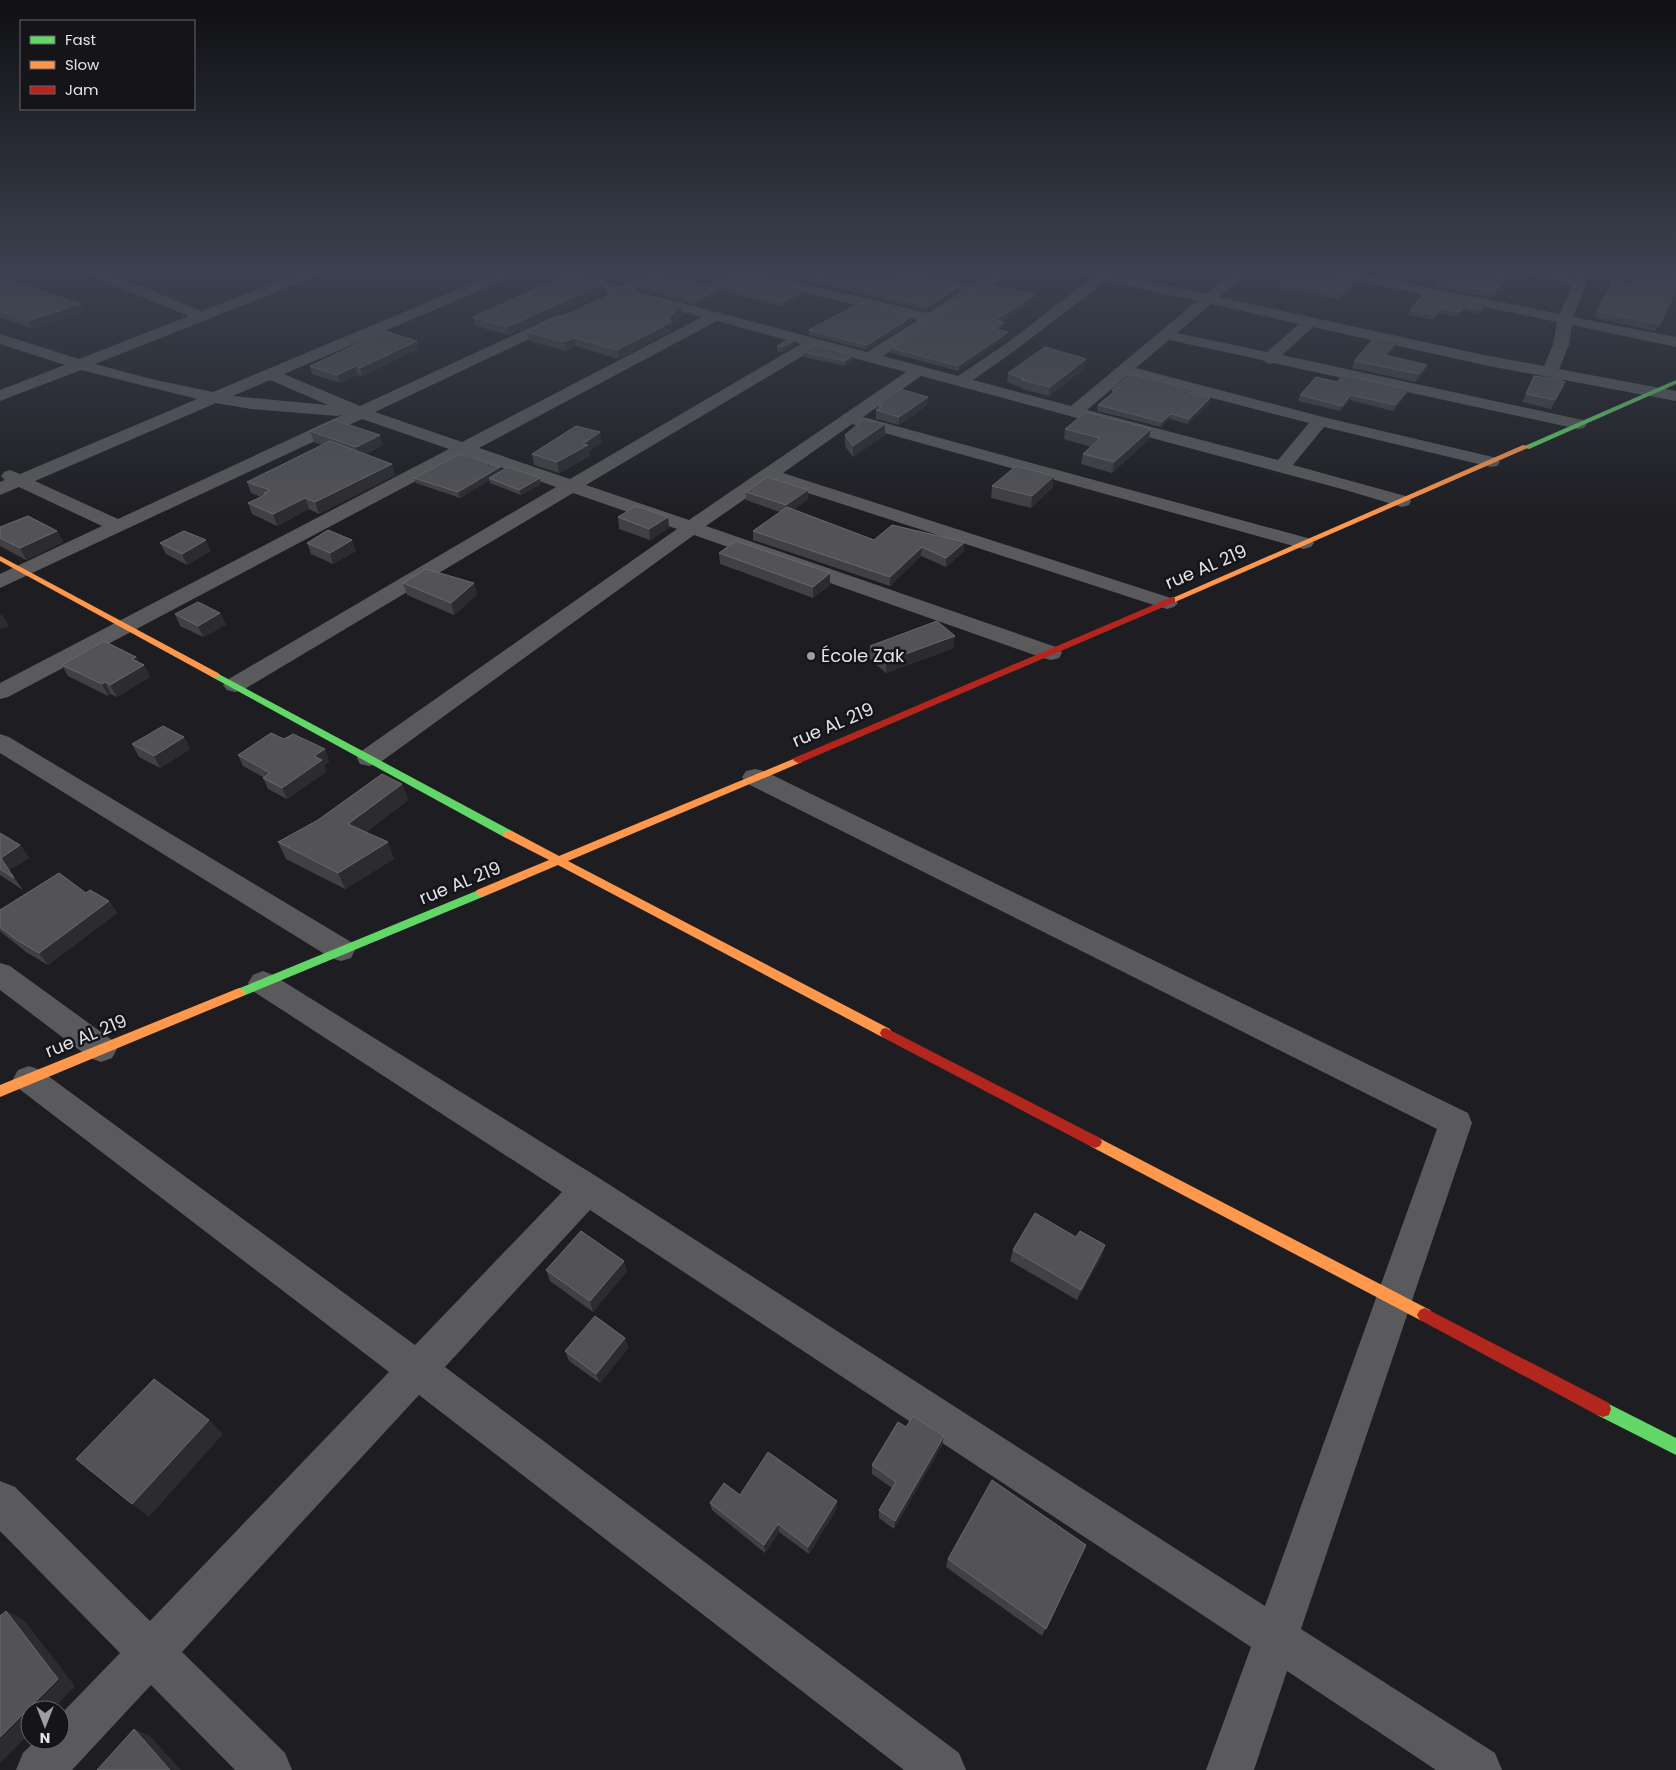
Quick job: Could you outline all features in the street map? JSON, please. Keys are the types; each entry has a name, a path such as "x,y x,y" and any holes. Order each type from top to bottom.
{"street":[{"path":"44,354 132,380 215,398 272,406 359,412"},
{"path":"0,396 107,354"},
{"path":"0,489 318,354"},
{"path":"0,582 485,354"},
{"path":"0,692 644,354"},
{"path":"236,685 794,354"},
{"path":"852,354 1281,468 1349,484 1402,501"},
{"path":"869,358 875,354"},
{"path":"960,382 1001,354"},
{"path":"1074,412 1144,354"},
{"path":"1247,354 1578,424"},
{"path":"1270,359 1276,354"},
{"path":"1460,354 1549,373 1676,396"},
{"path":"1549,373 1557,354"},
{"path":"1124,370 1320,421 1491,462"},
{"path":"369,758 691,528 918,371"},
{"path":"270,374 359,412 1051,653"},
{"name":"rue AL 219","path":"15,1085 559,861 1051,653 1676,382"},
{"path":"849,418 1304,543"},
{"path":"1281,468 1320,421"},
{"path":"0,471 117,526"},
{"path":"769,474 1167,603"},
{"path":"0,558 559,861 1676,1447"},
{"path":"0,742 341,950"},
{"path":"755,777 1456,1123 1230,1770"},
{"path":"0,974 101,1049"},
{"path":"263,982 587,1189 1478,1770"},
{"path":"15,1085 417,1370 942,1770"},
{"path":"40,1770 587,1189"},
{"path":"0,1502 268,1770"}],"building":[{"path":"337,354 390,354 360,368 356,366 337,375 310,366"},
{"path":"811,354 854,355 845,361"},
{"path":"912,354 976,354 958,366"},
{"path":"1036,354 1068,354 1086,359 1050,387 1022,380 1024,379 1008,373"},
{"path":"1360,354 1386,354 1385,355 1427,365 1419,374 1354,361"},
{"path":"1131,374 1192,389 1189,392 1210,398 1189,419 1171,414 1162,422 1098,405"},
{"path":"1343,375 1409,389 1395,405 1351,395 1342,406 1300,395 1316,377 1337,382"},
{"path":"1534,376 1565,382 1555,400 1526,394"},
{"path":"900,389 928,397 899,417 876,410 882,406 878,405"},
{"path":"1086,412 1151,429 1114,462 1083,454 1100,438 1065,429"},
{"path":"864,419 885,424 853,446 845,435"},
{"path":"334,420 380,435 356,447 310,431"},
{"path":"576,426 600,432 583,444 588,445 557,462 532,454"},
{"path":"330,441 392,464 315,502 305,498 273,514 248,503 267,494 264,493 270,490 247,482"},
{"path":"460,454 500,467 458,492 414,478"},
{"path":"1016,466 1054,476 1032,496 992,486"},
{"path":"508,467 540,478 519,490 489,478"},
{"path":"767,477 808,490 786,505 746,492"},
{"path":"636,506 668,517 649,529 618,517"},
{"path":"787,507 874,540 892,525 965,542 946,558 922,547 890,577 753,531"},
{"path":"28,516 57,531 20,548 0,538 0,527"},
{"path":"328,530 352,540 330,553 307,543"},
{"path":"184,531 206,540 182,554 160,543"},
{"path":"736,541 830,573 813,587 719,553"},
{"path":"426,569 474,583 451,603 403,583"},
{"path":"198,602 220,613 198,626 175,614"},
{"path":"937,621 955,636 886,661 870,646"},
{"path":"104,641 136,657 132,659 144,665 110,685 105,682 102,684 62,665"},
{"path":"163,726 184,737 154,756 132,744"},
{"path":"271,733 284,739 293,734 325,749 314,756 322,760 282,788 263,778 270,773 238,755"},
{"path":"382,774 402,784 348,824 388,842 338,873 278,842 318,820"},
{"path":"0,833 20,845 1,858 14,878 0,869"},
{"path":"59,873 86,893 90,890 109,901 39,953 0,927 0,910"},
{"path":"1035,1213 1076,1237 1080,1231 1105,1245 1081,1290 1013,1250"},
{"path":"581,1231 624,1261 590,1301 546,1270"},
{"path":"595,1316 625,1338 596,1374 565,1351"},
{"path":"154,1379 209,1420 132,1504 76,1459"},
{"path":"913,1416 944,1436 895,1521 879,1510 896,1482 872,1465 898,1422 906,1427"},
{"path":"768,1452 837,1501 808,1547 778,1524 764,1545 710,1503 724,1483 740,1495"},
{"path":"992,1480 1086,1545 1046,1629 948,1559"},
{"path":"6,1611 58,1679 37,1700 20,1700 20,1717 0,1737 0,1616"},
{"path":"134,1729 170,1770 97,1770"}],"traffic: fast":[{"path":"1526,447 1676,382"},
{"path":"215,675 508,834"},
{"path":"239,993 481,893"},
{"path":"1603,1409 1676,1447"}],"traffic: slow":[{"path":"1172,600 1526,447"},
{"path":"0,558 215,675"},
{"path":"481,893 798,760"},
{"path":"508,834 886,1033"},
{"path":"0,1091 239,993"},
{"path":"1095,1142 1425,1315"}],"traffic: jam":[{"path":"798,760 1172,600"},
{"path":"886,1033 1095,1142"},
{"path":"1425,1315 1603,1409"}],"place":[{"name":"École Zak","path":"811,656"}]}
